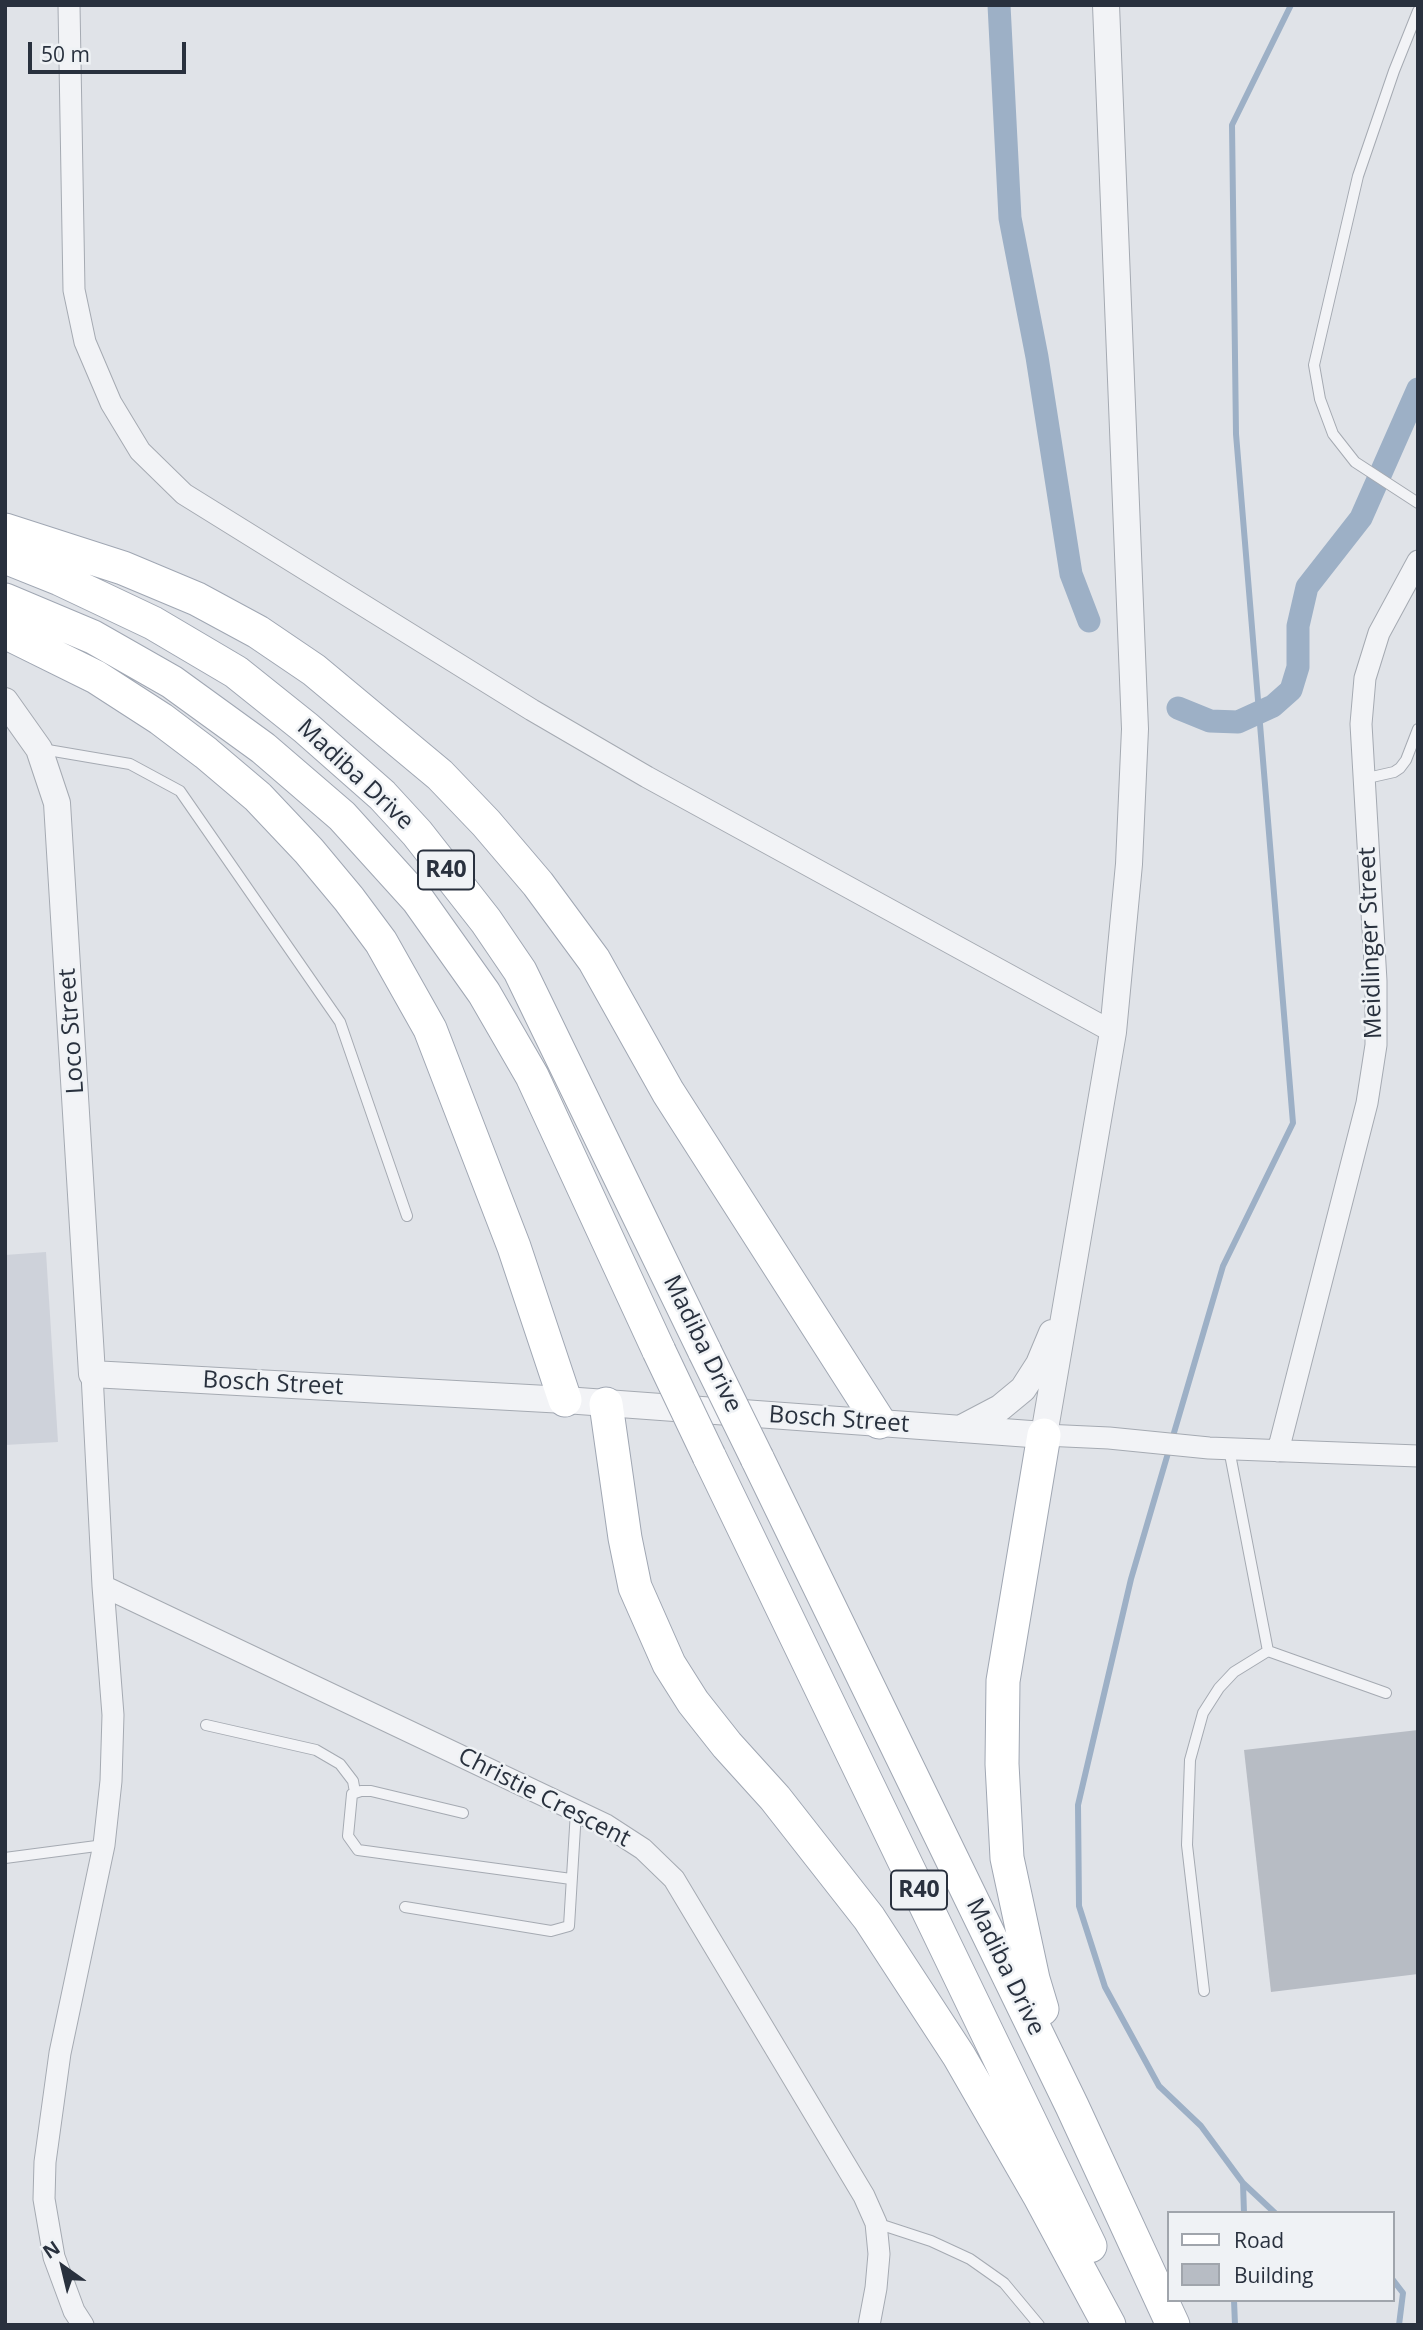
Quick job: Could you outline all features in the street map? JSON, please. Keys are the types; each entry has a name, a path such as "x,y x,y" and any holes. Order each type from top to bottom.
{"main road":[{"path":"5,530 123,568 197,599 258,632 314,670 450,785 538,884 594,960 668,1092 879,1422"},
{"name":"Madiba Drive","path":"5,557 60,579 153,623 236,672 382,795 417,833 486,921 520,971 1072,2106 1173,2325"},
{"name":"Madiba Drive","path":"5,600 93,637 172,682 263,748 342,816 418,900 484,993 532,1076 659,1351 1126,2325"},
{"path":"5,632 96,677 161,719 206,753 258,797 309,850 381,942 430,1029 514,1247 565,1401"},
{"path":"606,1404 625,1538 635,1587 669,1664 718,1735 775,1798 869,1918 959,2056 1039,2195 1109,2325"},
{"path":"1044,1435 1003,1681 1003,1777 1007,1858 1033,1979 1072,2106"}],"street":[{"path":"69,5 74,290 85,342 111,403 140,451 184,494 531,710 660,784 1112,1032"},
{"path":"1044,1435 1112,1032 1129,864 1135,729 1106,5"},
{"name":"Meidlinger Street","path":"1278,1451 1367,1103 1376,1045 1376,981 1361,724 1365,678 1379,632 1418,561"},
{"name":"Loco Street","path":"5,701 39,749 57,803 92,1374"},
{"path":"960,1429 1000,1408 1023,1389 1039,1364 1069,1293"},
{"path":"83,2325 74,2311 54,2257 44,2199 60,2053 104,1846 111,1782 113,1715 92,1374"},
{"name":"Bosch Street","path":"92,1374 565,1401 1219,1448 1418,1456"},
{"name":"Christie Crescent","path":"103,1586 606,1825 643,1849 674,1879 864,2196 876,2223 879,2254 869,2325"}],"lane":[{"path":"1418,11 1358,176 1314,365 1320,399 1333,434 1355,462 1418,503"},
{"path":"1363,779 1394,772 1400,768 1418,729"},
{"path":"39,749 130,764 180,791 340,1022 407,1216"},
{"path":"1219,1448 1268,1651"},
{"path":"1268,1651 1386,1693"},
{"path":"1204,1991 1187,1845 1190,1760 1203,1713 1219,1688 1234,1672 1268,1651"},
{"path":"206,1725 316,1751 340,1764 353,1782 355,1792 352,1794 348,1836 358,1850 572,1879"},
{"path":"355,1792 371,1791 463,1813"},
{"path":"405,1907 551,1931 569,1926 576,1811"},
{"path":"5,1858 104,1846"},
{"path":"876,2223 931,2241 970,2259 1004,2283 1039,2325"}],"shaded area":[{"path":"46,1252 58,1442 5,1445 5,1255"}],"building":[{"path":"1418,1730 1418,1974 1271,1992 1244,1750"}],"waterway":[{"path":"999,5 1010,218 1037,357 1071,574 1089,621"},
{"path":"1244,2211 1243,2183 1201,2126 1159,2086 1105,1987 1079,1906 1078,1805 1131,1579 1223,1266 1293,1123 1236,434 1232,125 1291,5"},
{"path":"1178,708 1210,721 1238,722 1273,706 1291,690 1298,667 1298,626 1307,587 1361,518 1418,389"},
{"path":"1243,2183 1273,2211"},
{"path":"1395,2283 1403,2293 1399,2325"},
{"path":"1234,2302 1235,2325"}]}
